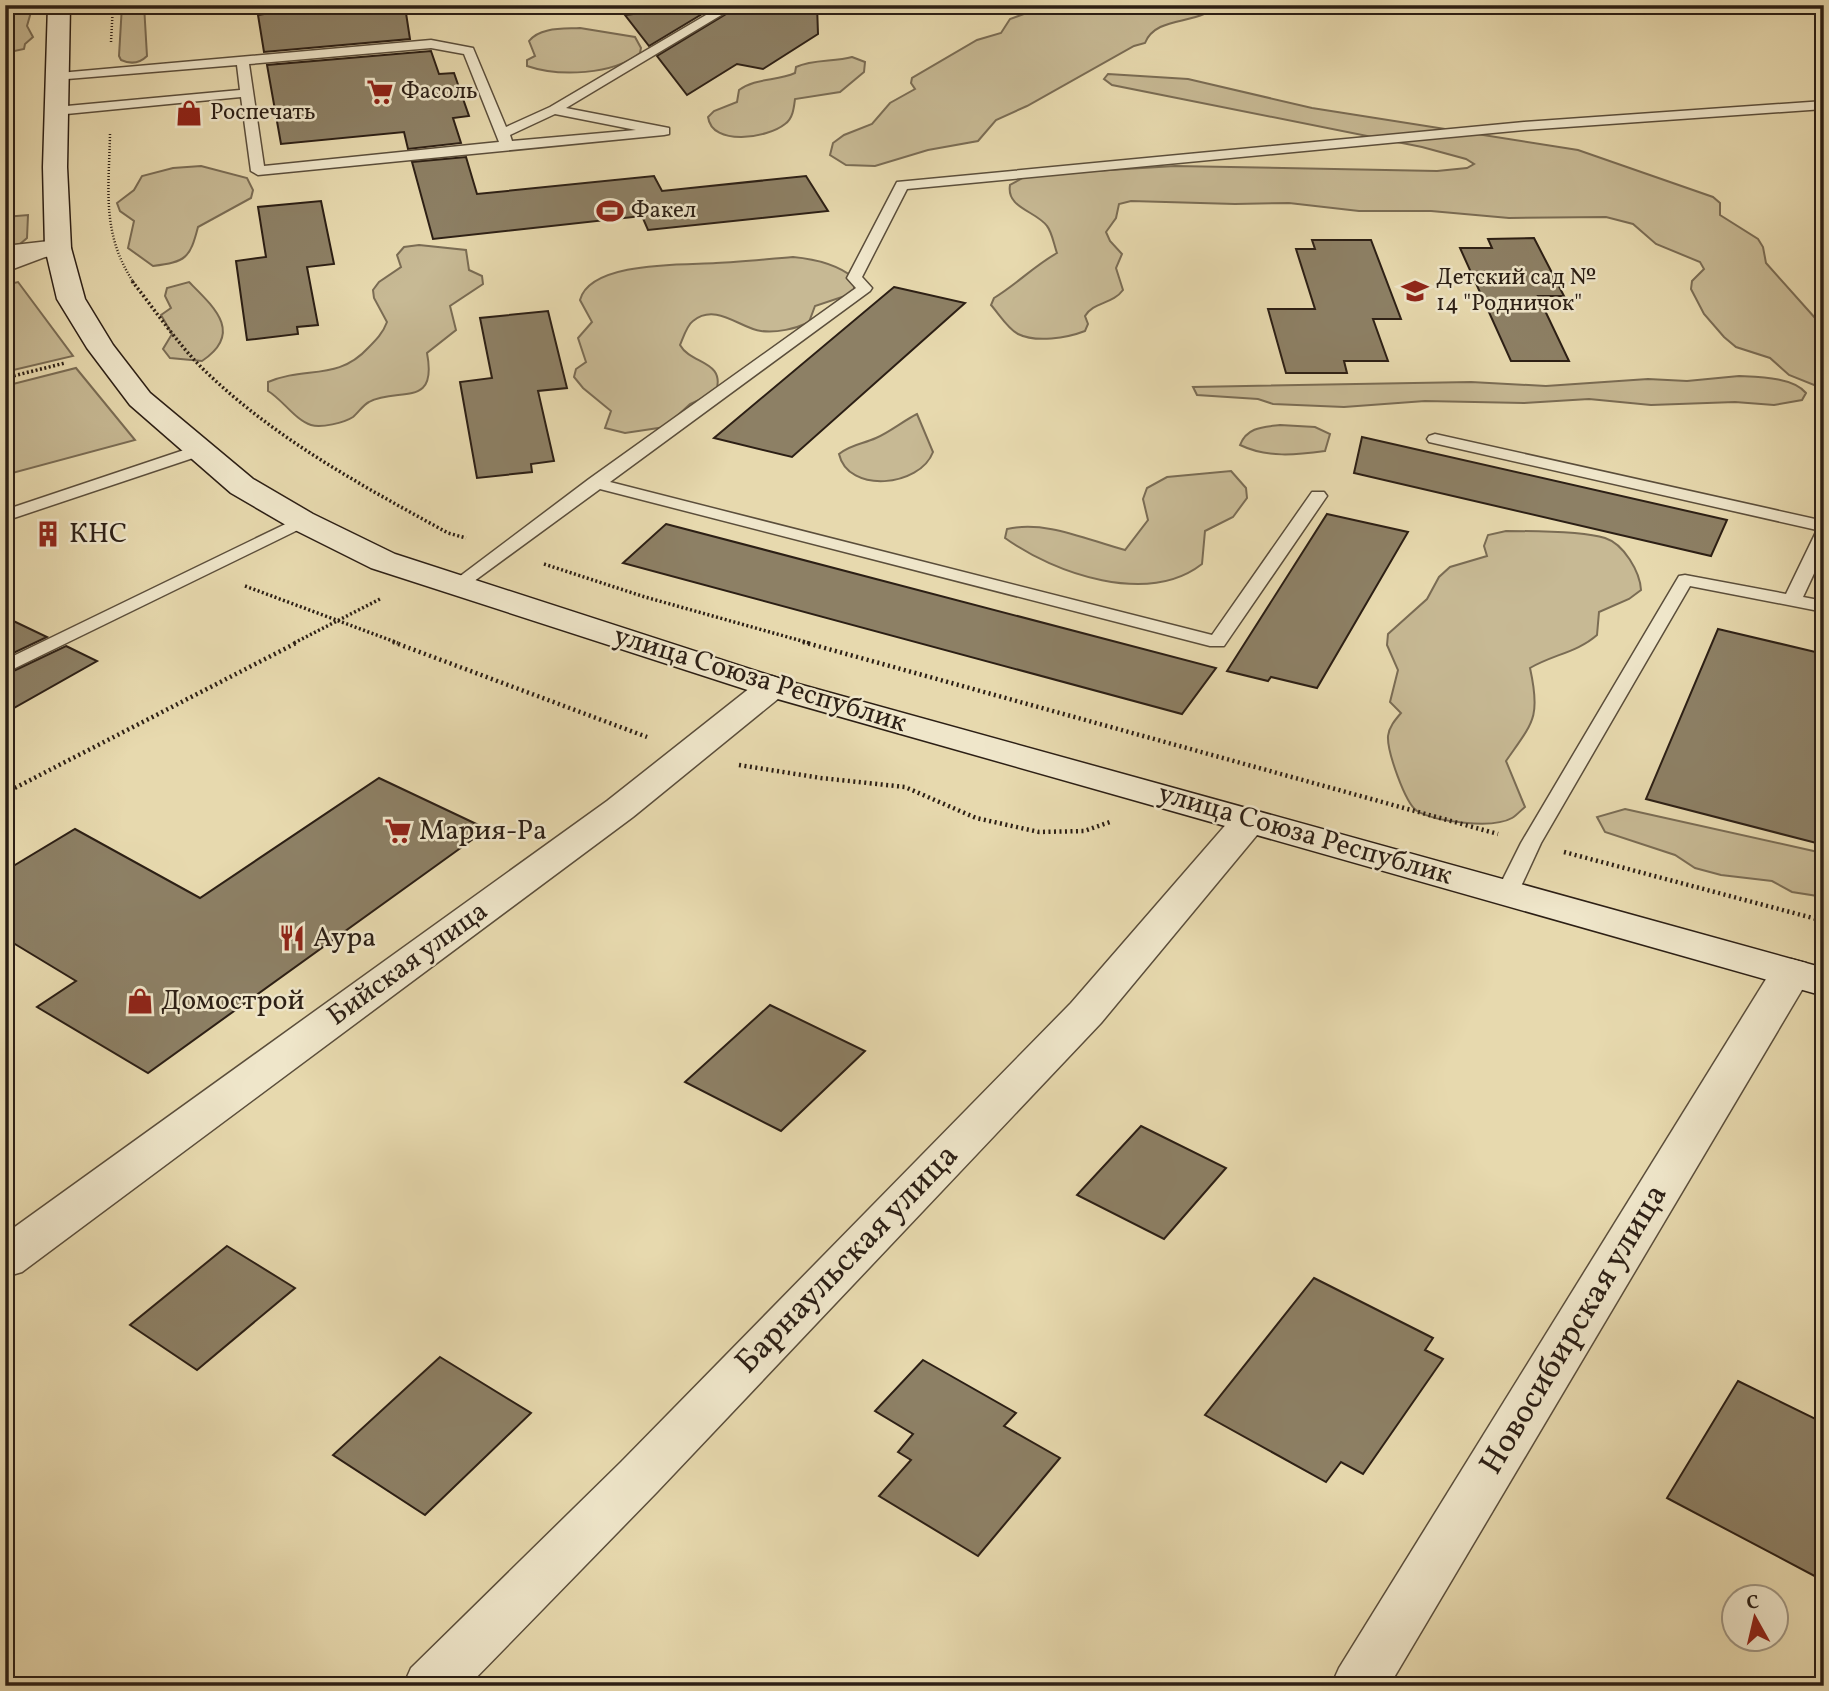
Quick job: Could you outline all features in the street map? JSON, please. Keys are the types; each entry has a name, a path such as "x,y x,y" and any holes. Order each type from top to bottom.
{"street":[{"name":"улица Союза Республик","path":"59,5 56,111 58,248 71,299 104,353 140,399 242,486 302,521 383,561 772,687 1807,978"},
{"path":"5,254 58,248"},
{"name":"Бийская улица","path":"5,1259 609,818 772,687"},
{"name":"Барнаульская улица","path":"431,1686 639,1477 1086,1013 1249,821"},
{"name":"Новосибирская улица","path":"1359,1686 1807,978"}],"lane":[{"path":"259,10 272,5"},
{"path":"504,140 732,5"},
{"path":"59,78 431,44 470,51 504,140"},
{"path":"242,61 258,171 504,140 664,131 554,110"},
{"path":"56,111 247,93"},
{"path":"441,581 503,551 865,288 854,278 902,185 1538,125 1824,105"},
{"path":"5,268 58,248"},
{"path":"1435,439 1824,526"},
{"path":"5,516 200,450"},
{"path":"595,483 1217,642 1318,496"},
{"path":"5,667 302,521"},
{"path":"1793,601 1824,533"},
{"path":"1507,893 1531,843 1685,580 1824,607"}],"path":[{"path":"111,73 113,5"},
{"path":"110,106 108,221 116,253 132,281 202,368 276,432 327,466 448,533 645,597 1245,766 1824,922"},
{"path":"5,378 104,353"},
{"path":"202,570 691,753 737,764 821,778 905,787 976,818 1039,832 1084,831 1118,818"},
{"path":"5,793 338,621 441,581"}],"shaded area":[{"path":"5,5 33,5 27,26 33,37 25,44 24,49 5,53"},
{"path":"122,5 144,5 147,56 138,62 124,61 119,56"},
{"path":"1060,5 1224,5 1196,17 1162,26 1149,36 1145,43 1134,46 1027,106 996,120 978,141 928,150 875,166 846,165 830,155 833,143 844,135 872,124 890,103 915,89 911,83 912,78 977,40 1001,33 1010,19"},
{"path":"580,28 635,37 641,48 640,53 615,66 585,72 554,72 527,66 527,60 535,56 529,41 534,36 552,30"},
{"path":"852,57 865,62 864,72 840,92 795,99 790,119 777,129 742,137 719,133 712,126 708,117 714,111 737,102 739,90 745,86 795,73 796,67 803,64"},
{"path":"1108,74 1188,79 1312,108 1578,150 1713,197 1720,203 1720,215 1758,239 1763,247 1766,263 1824,328 1824,389 1789,375 1770,358 1736,347 1724,337 1704,314 1691,289 1692,281 1704,269 1700,262 1656,244 1633,224 1606,217 1509,218 1431,211 1359,211 1289,203 1131,201 1119,204 1116,218 1106,232 1122,254 1116,268 1123,290 1119,295 1089,311 1085,316 1088,324 1085,331 1051,338 1025,337 1018,334 991,305 994,298 1057,253 1047,226 1017,204 1010,193 1010,185 1028,175 1175,166 1437,171 1467,168 1474,164 1466,159 1422,147 1112,85 1104,79"},
{"path":"201,166 247,178 253,190 251,198 198,227 185,257 173,263 153,266 128,248 134,221 120,211 117,203 134,190 142,176 173,168"},
{"path":"28,215 27,238 20,244 5,249 5,217"},
{"path":"419,245 466,250 469,270 482,276 483,284 450,306 456,330 427,353 427,382 413,393 369,402 353,417 338,423 315,426 300,419 268,391 268,382 282,377 333,369 357,358 381,333 387,322 374,298 373,290 379,282 401,267 397,255 404,247"},
{"path":"793,257 825,263 847,273 854,278 854,293 815,306 809,322 779,331 753,329 719,315 702,316 689,325 680,345 712,368 718,382 716,392 690,404 665,427 625,433 605,428 611,411 574,377 576,369 586,362 578,338 592,322 580,300 587,287 601,278 640,268"},
{"path":"18,282 73,356 5,372 5,285"},
{"path":"189,282 215,311 223,330 215,351 202,361 170,358 163,349 172,334 161,315 171,308 165,296 167,288"},
{"path":"76,368 135,440 5,475 5,386"},
{"path":"1739,376 1784,381 1806,393 1802,400 1774,405 1735,402 1651,405 1589,399 1524,403 1425,401 1344,407 1273,404 1258,399 1197,395 1193,387 1471,382 1546,386 1648,379 1687,381"},
{"path":"917,414 933,452 926,464 914,473 900,479 869,480 845,467 839,454 881,436"},
{"path":"1280,425 1315,427 1330,434 1325,451 1271,454 1240,445 1251,431"},
{"path":"1231,471 1246,488 1247,498 1233,517 1205,531 1202,564 1180,576 1155,583 1129,584 1102,580 1049,563 1005,538 1007,529 1037,527 1066,532 1125,550 1148,520 1143,499 1147,488 1167,477"},
{"path":"1506,531 1570,533 1612,541 1630,560 1638,575 1641,590 1629,599 1599,612 1597,635 1590,641 1530,668 1535,698 1532,719 1506,761 1525,807 1512,818 1492,823 1464,823 1437,818 1417,811 1412,806 1402,788 1390,753 1388,736 1401,713 1390,702 1398,670 1387,645 1388,634 1427,599 1439,577 1450,567 1487,556 1484,546 1488,535"},
{"path":"1625,809 1818,852 1824,855 1824,897 1792,892 1772,881 1721,875 1695,868 1675,855 1605,832 1597,817"}],"building":[{"path":"280,5 388,5 388,14 406,13 410,39 264,52 258,15"},
{"path":"656,5 717,5 649,46 625,15 659,11"},
{"path":"741,5 817,5 818,34 763,69 737,64 687,95 657,56"},
{"path":"431,51 439,74 454,73 469,116 453,118 461,143 408,149 404,132 281,144 267,65"},
{"path":"466,157 477,194 654,176 662,191 806,176 828,211 648,230 642,216 433,239 412,162"},
{"path":"321,201 334,264 307,267 318,325 297,327 298,334 247,340 236,261 266,257 258,207"},
{"path":"1534,238 1564,296 1538,296 1569,361 1511,361 1460,248 1492,248 1488,239"},
{"path":"1312,240 1371,240 1401,319 1373,319 1388,361 1344,361 1347,373 1286,373 1268,309 1315,309 1296,249 1315,249"},
{"path":"894,287 965,303 792,457 714,438"},
{"path":"548,311 567,388 538,391 554,461 531,464 532,472 477,478 460,382 492,378 480,318"},
{"path":"1362,437 1727,520 1711,556 1354,473"},
{"path":"1327,514 1408,532 1317,688 1271,677 1268,681 1227,671"},
{"path":"666,524 1216,668 1182,714 623,563"},
{"path":"5,617 47,637 5,657"},
{"path":"1718,629 1824,654 1824,845 1646,799"},
{"path":"66,646 97,661 5,713 5,675"},
{"path":"379,778 487,829 148,1073 37,1007 76,981 5,938 5,871 75,829 200,898"},
{"path":"770,1005 865,1051 781,1131 685,1082"},
{"path":"1141,1126 1226,1168 1164,1239 1077,1195"},
{"path":"227,1246 295,1288 197,1370 130,1325"},
{"path":"1314,1278 1433,1338 1425,1350 1443,1359 1363,1474 1341,1462 1326,1482 1205,1415"},
{"path":"440,1357 531,1413 425,1515 333,1455"},
{"path":"923,1360 1016,1413 1004,1426 1060,1458 978,1556 879,1496 911,1460 898,1452 913,1434 875,1411"},
{"path":"1738,1381 1824,1423 1824,1581 1667,1498"}],"place":[{"name":"Фасоль","path":"380,92"},
{"name":"Роспечать","path":"189,113"},
{"name":"Факел","path":"610,211"},
{"name":"Детский сад № 14 \"Родничок\"","path":"1415,291"},
{"name":"КНС","path":"48,534"},
{"name":"Мария-Ра","path":"398,831"},
{"name":"Аура","path":"292,938"},
{"name":"Домострой","path":"140,1001"}]}
